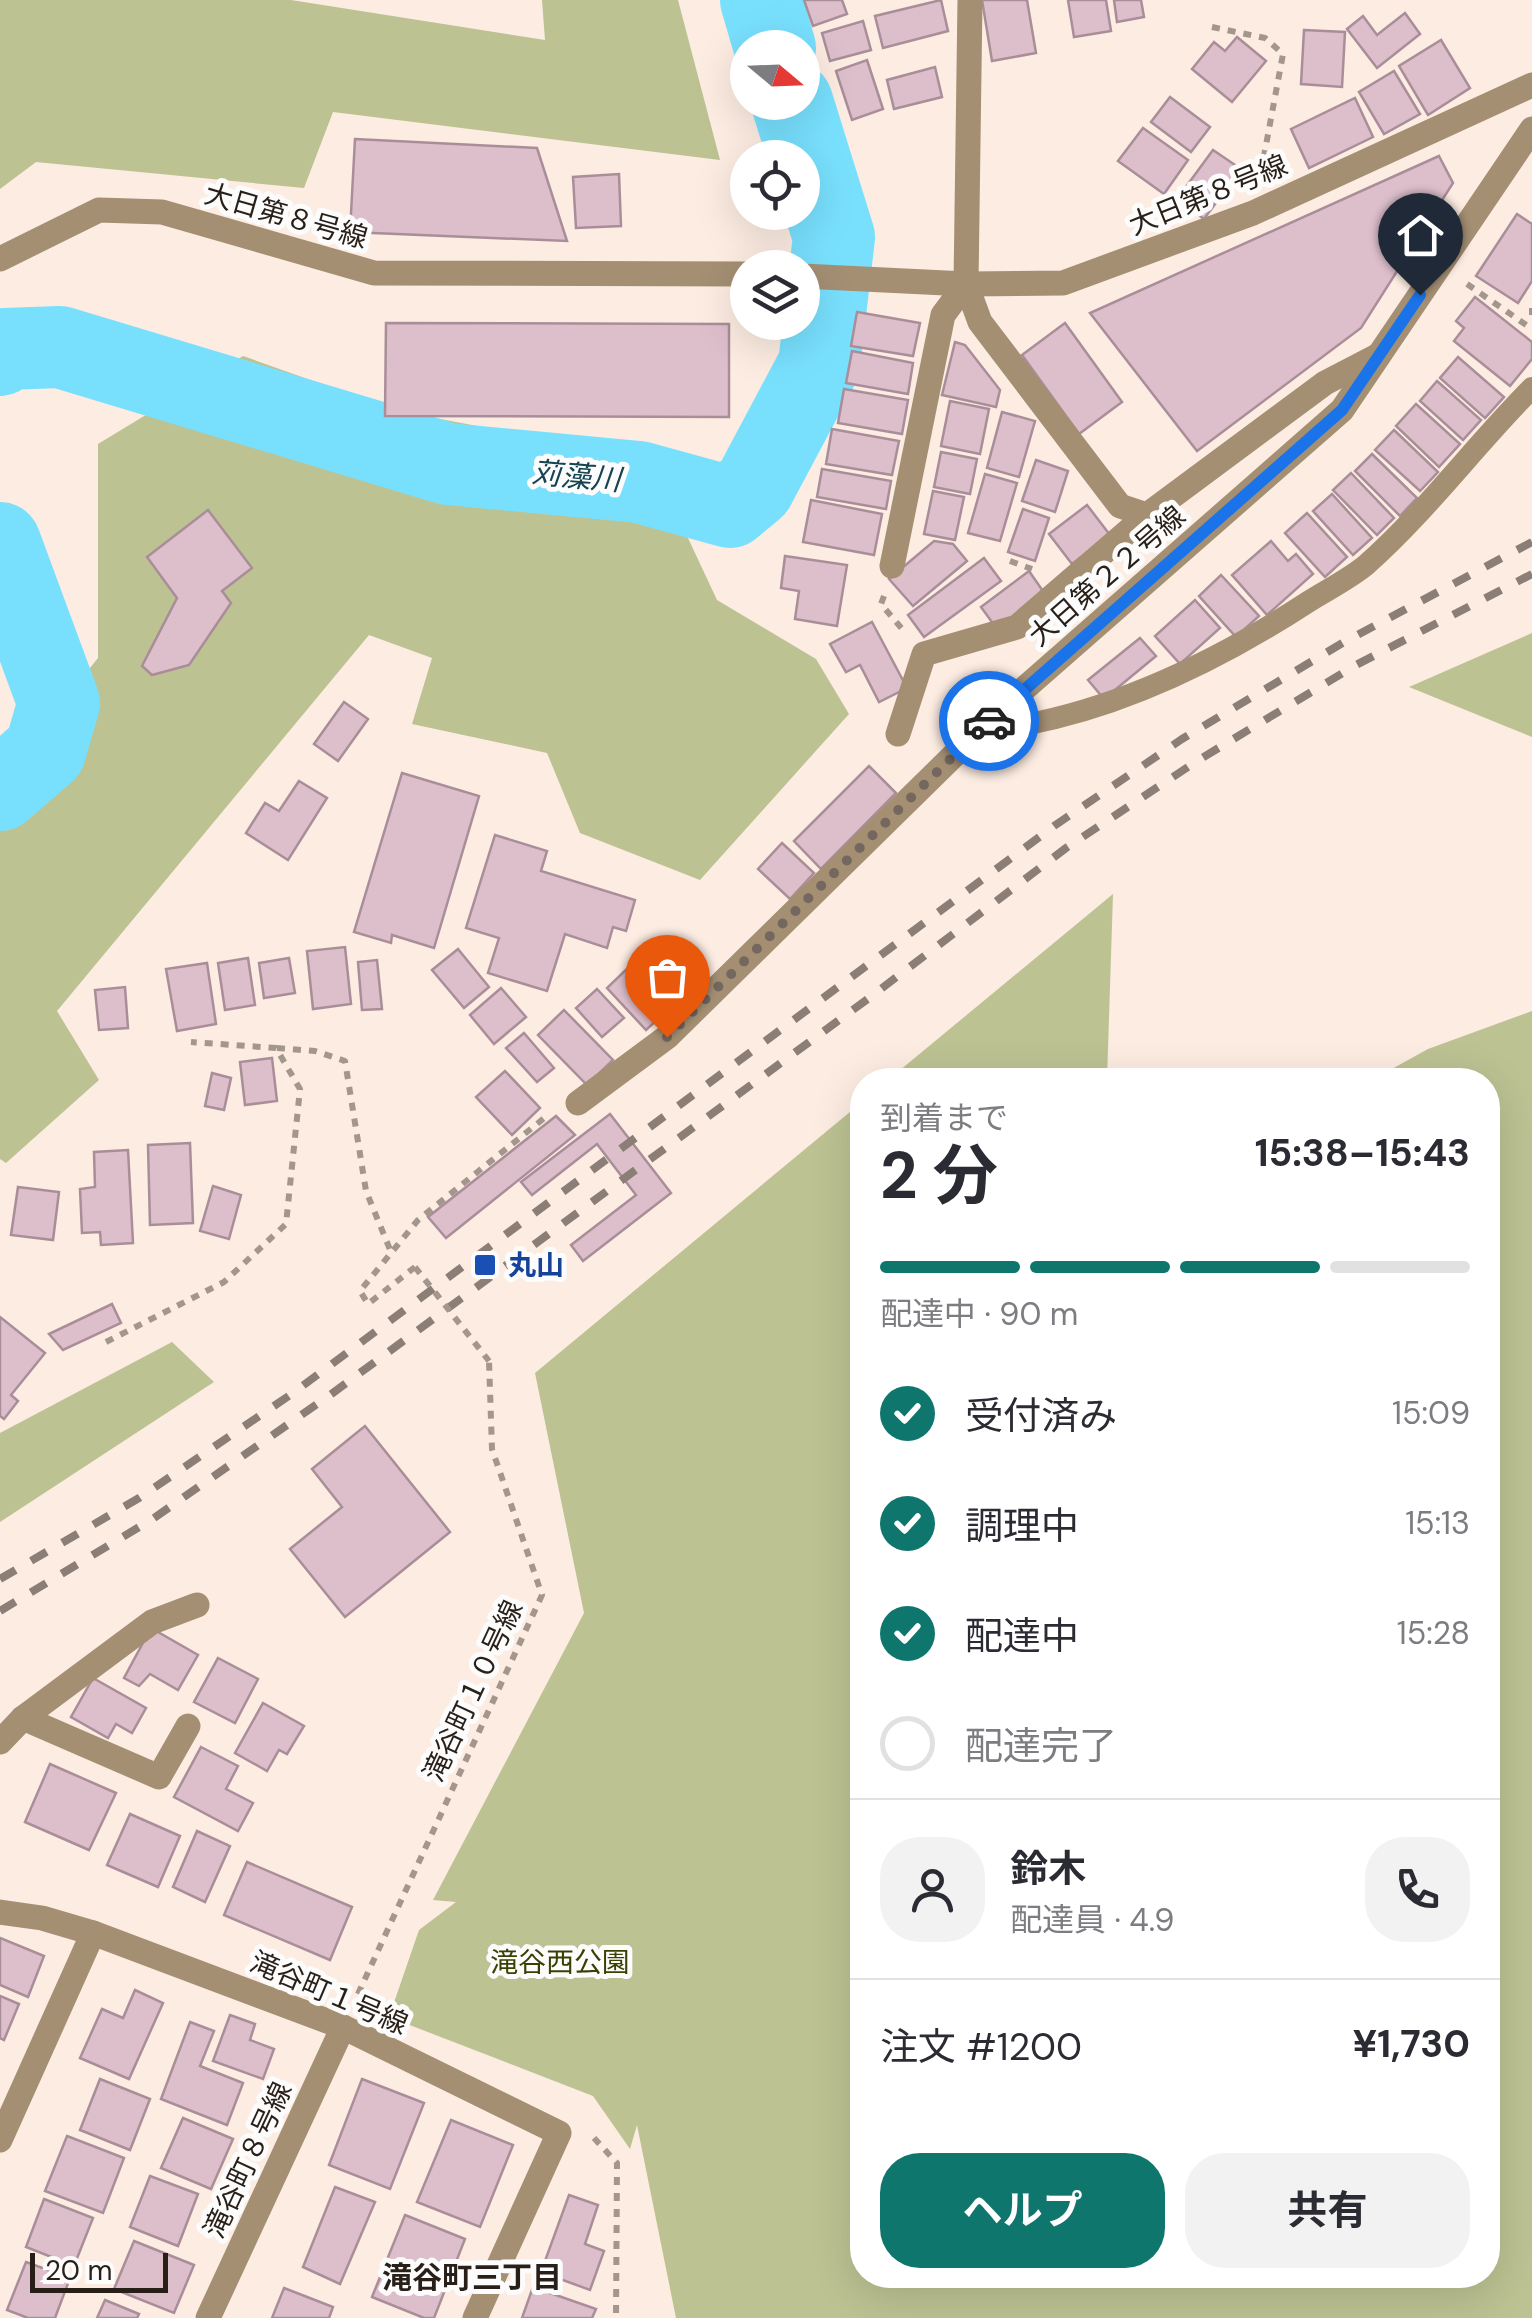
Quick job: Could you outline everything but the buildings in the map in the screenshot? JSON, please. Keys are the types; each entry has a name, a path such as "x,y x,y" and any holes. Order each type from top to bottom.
{"street":[{"path":"970,0 966,284 980,322 1120,506 1147,515"},
{"name":"大日第８号線","path":"820,277 966,284 1062,283 1253,213 1532,85"},
{"name":"大日第２２号線","path":"578,1103 667,1037 1000,710 1342,410 1532,129"},
{"name":"大日第８号線","path":"0,259 99,210 162,212 374,272 730,274"},
{"path":"892,566 943,315 966,284"},
{"path":"898,734 924,654 1016,627 1147,515 1324,383 1380,354"},
{"path":"0,1742 23,1718 152,1622 196,1605"},
{"path":"23,1718 159,1777 188,1726"},
{"name":"滝谷町１号線","path":"0,1912 42,1918 93,1933 343,2027 559,2133"},
{"path":"0,2140 93,1933"},
{"name":"滝谷町８号線","path":"208,2318 343,2027"},
{"path":"476,2318 559,2133"}],"lane":[{"path":"1000,710 1024,724 1066,718 1153,685 1251,639 1362,568 1415,518 1532,388"}],"path":[{"path":"1212,27 1265,38 1282,54 1253,213"},
{"path":"1440,266 1532,329"},
{"path":"1532,308 1532,315"},
{"path":"892,566 882,604 924,654"},
{"path":"191,1042 315,1051 345,1061 366,1191 391,1253 418,1220 554,1111 578,1103"},
{"path":"106,1342 224,1282 286,1224 300,1089 276,1048"},
{"name":"滝谷町１０号線","path":"343,2027 542,1594 492,1449 488,1361 415,1267 368,1304 360,1290 391,1253"},
{"path":"559,2133 585,2129 617,2163 616,2318"}],"green space":[{"path":"0,0 291,0 545,40 542,0 678,0 720,160 333,112 304,188 36,162 0,189"},
{"path":"243,356 398,411 651,459 717,600 816,659 849,714 700,880 580,833 547,753 412,724 432,658 369,635 57,1011 99,1080 6,1163 0,1159 0,780 98,658 98,444"},
{"path":"1532,633 1532,737 1409,687"},
{"path":"1113,894 1107,1068 903,1068"},
{"name":"滝谷西公園","path":"1532,1011 1532,2318 676,2318 637,2125 630,2149 593,2096 389,2017 419,1930 456,1902 433,1900 584,1613 535,1373 850,1112 850,2288 1500,2288 1500,1068 1394,1068 1428,1049"},
{"path":"172,1342 214,1382 0,1522 0,1433"}],"waterway":[{"name":"苅藻川","path":"761,0 770,30"},
{"name":"苅藻川","path":"0,355 5,349 60,347 448,464 639,482 730,507 754,487 819,365 834,237 798,120"},
{"name":"苅藻川","path":"0,543 59,703 45,751 0,790"}],"railway":[{"path":"0,1579 139,1498 293,1393 1054,826 1182,739 1344,642 1532,542"},
{"path":"0,1611 154,1518 330,1395 1066,848 1197,761 1356,665 1532,574"}],"way so far":[{"path":"667,1037 989,721"}],"place":[{"name":"丸山","path":"485,1265"}],"district":[{"name":"滝谷町三丁目","path":"472,2277"}],"route":[{"path":"989,721 1342,410 1420,295"}]}
